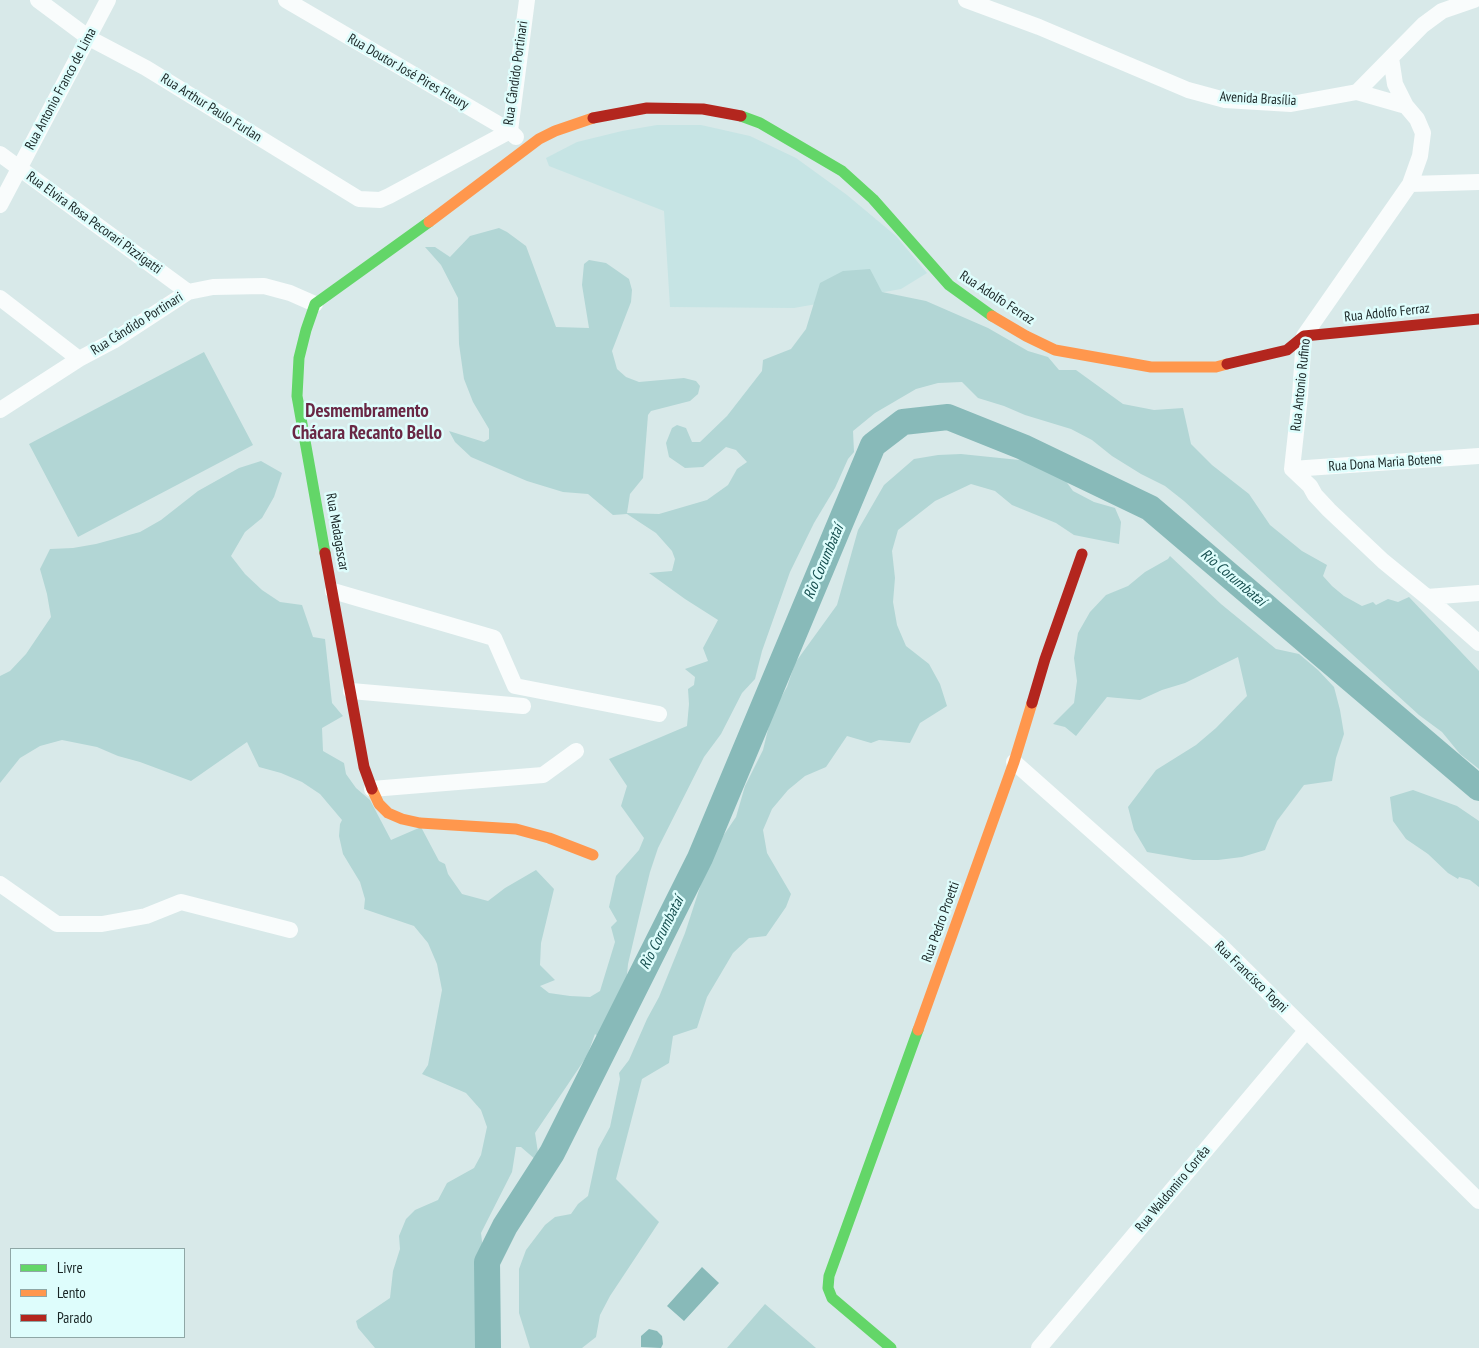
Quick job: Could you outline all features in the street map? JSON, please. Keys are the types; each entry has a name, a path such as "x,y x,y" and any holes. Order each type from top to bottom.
{"street":[{"name":"Rua Arthur Paulo Furlan","path":"38,0 88,38 146,68 359,199 380,200 389,196"},
{"name":"Rua Antonio Franco de Lima","path":"0,205 108,0"},
{"name":"Rua Doutor José Pires Fleury","path":"286,0 510,131 528,147"},
{"name":"Rua Cândido Portinari","path":"389,196 510,131 527,0"},
{"name":"Avenida Brasília","path":"966,0 1039,27 1188,90 1225,100 1291,104 1357,92"},
{"path":"1406,106 1357,92 1423,24 1442,11 1474,0"},
{"name":"Rua Antonio Rufino","path":"1292,469 1304,336 1410,184 1420,156 1423,134 1417,119 1406,106 1395,84 1390,58"},
{"name":"Rua Adolfo Ferraz","path":"528,147 555,131 597,117 647,108 703,109 735,114 760,123 842,171 873,199 949,285 986,312 1026,336 1056,350 1151,367 1216,366 1287,350 1304,336 1479,319"},
{"path":"315,304 398,245 528,147"},
{"name":"Rua Elvira Rosa Pecorari Pizzigatti","path":"0,154 188,292"},
{"path":"1410,184 1479,182"},
{"name":"Rua Cândido Portinari","path":"0,410 79,359 113,342 188,292 213,287 264,286 290,293 315,304"},
{"path":"0,298 79,359"},
{"name":"Rua Madagascar","path":"315,304 299,358 297,396 364,767 379,804 394,817 420,823 516,829 549,838 593,855"},
{"name":"Rua Dona Maria Botene","path":"1292,469 1479,456"},
{"path":"1292,469 1310,486 1315,496 1383,561 1427,596 1479,643"},
{"name":"Rua Pedro Proetti","path":"891,1348 832,1298 828,1288 829,1276 1014,762 1045,658 1082,554"},
{"path":"333,591 494,638 515,686 659,714"},
{"path":"1427,596 1479,593"},
{"path":"351,691 523,706"},
{"path":"372,789 543,775 576,751"},
{"name":"Rua Francisco Togni","path":"1014,762 1217,942 1479,1201"},
{"path":"0,884 57,924 102,924 146,916 181,902 290,930"},
{"name":"Rua Waldomiro Corrêa","path":"1039,1348 1306,1030"}],"shaded area":[{"path":"657,125 701,125 750,136 796,158 847,195 896,236 927,273 901,289 794,308 670,307 664,211 549,166 546,158 577,142"},
{"path":"499,228 526,246 556,327 589,328 582,285 584,264 589,260 606,263 629,279 632,290 631,302 612,351 617,369 626,377 639,382 684,378 696,381 700,386 698,394 690,401 651,411 648,415 643,478 630,494 627,513 659,514 707,500 728,485 737,469 747,462 736,450 726,447 703,467 685,468 669,457 666,443 672,428 677,425 686,428 692,442 700,442 727,416 762,371 763,360 791,349 806,329 820,283 843,271 870,269 882,292 926,301 988,328 1028,351 1048,357 1059,370 1076,370 1123,404 1154,410 1183,408 1191,444 1212,465 1249,494 1270,525 1302,551 1327,565 1323,576 1332,586 1344,596 1362,606 1373,602 1376,605 1388,599 1398,602 1409,597 1479,671 1479,769 1460,754 1442,732 1419,715 1184,501 1165,486 1141,474 1112,456 1092,440 1071,429 978,398 962,382 938,383 916,389 875,413 853,431 854,452 848,459 835,488 814,523 790,572 762,651 755,679 742,693 721,734 704,757 658,848 650,872 628,964 626,986 614,1007 602,1040 595,1034 587,1056 535,1133 539,1159 536,1160 521,1147 516,1147 512,1172 481,1233 483,1250 477,1294 483,1348 375,1348 358,1328 356,1321 390,1298 393,1271 400,1249 399,1236 406,1219 415,1210 438,1200 447,1183 474,1168 481,1155 487,1127 481,1110 466,1093 422,1074 428,1065 442,990 437,964 428,943 414,926 364,909 365,899 360,882 343,854 339,836 342,820 320,794 302,782 281,773 259,767 247,742 191,781 97,747 62,740 40,746 20,758 0,783 0,676 10,671 26,654 51,617 40,569 50,549 96,544 140,532 161,520 198,491 239,468 261,461 282,473 274,497 262,518 245,532 231,556 245,574 262,590 280,602 302,605 313,637 325,639 332,703 343,716 322,728 323,751 344,763 346,774 356,788 370,800 391,840 421,827 439,861 445,864 448,874 462,894 488,901 505,888 536,870 554,889 541,943 540,965 555,980 540,986 549,993 570,996 590,997 600,991 615,942 611,927 617,921 609,907 616,876 639,850 644,838 621,806 627,786 609,759 687,726 688,689 694,685 695,677 685,669 708,661 703,648 718,620 649,573 672,571 675,559 672,551 656,533 627,514 613,515 588,494 563,492 527,481 471,457 455,442 449,431 484,442 489,439 489,429 473,402 464,379 459,344 458,298 441,265 425,247 435,247 450,257 470,236"},
{"path":"204,352 253,445 78,537 29,444"},
{"path":"961,454 1029,461 1055,466 1073,491 1094,502 1115,508 1121,522 1119,544 1074,535 1056,523 1012,505 995,491 971,484 935,501 898,530 892,551 895,578 893,602 897,625 906,646 929,664 940,684 947,706 920,723 910,743 879,740 871,743 847,736 826,767 805,776 788,790 772,809 763,830 767,853 791,894 786,907 766,936 749,938 733,953 707,997 697,1028 673,1036 669,1063 642,1079 616,1179 659,1222 610,1296 600,1315 596,1337 582,1348 530,1348 519,1313 519,1269 526,1250 545,1225 555,1217 571,1214 578,1204 588,1196 598,1149 610,1127 620,1079 619,1073 629,1060 659,997 685,933 701,884 723,836 736,817 745,786 763,750 772,713 787,687 795,663 837,605 858,530 884,485 914,459"},
{"path":"1170,556 1221,604 1276,649 1299,654 1318,670 1334,687 1340,710 1344,734 1336,758 1332,781 1304,785 1277,821 1265,850 1242,857 1218,860 1193,860 1147,852 1134,830 1128,807 1156,770 1196,745 1216,728 1247,696 1238,657 1185,683 1162,690 1140,700 1107,697 1076,736 1065,727 1053,724 1074,703 1077,681 1074,658 1078,633 1090,612 1106,595 1128,586 1145,572"},
{"path":"1413,790 1457,806 1479,821 1479,887 1470,880 1459,877 1458,879 1448,873 1428,854 1406,839 1393,821 1390,797"},
{"path":"702,1267 719,1283 684,1321 667,1306"},
{"path":"765,1304 816,1348 727,1348"},
{"path":"649,1329 657,1331 662,1336 663,1344 661,1348 641,1347 641,1336"}],"waterway":[{"name":"Rio Corumbataí","path":"488,1348 487,1262 505,1226 552,1153 700,858 873,445 903,422 948,417 1023,447 1150,508 1479,788"}],"traffic: fast":[{"path":"741,116 760,123 842,171 873,199 949,285 992,316"},
{"path":"325,553 297,396 299,358 306,330 315,304 429,222"},
{"path":"891,1348 832,1298 828,1288 829,1276 918,1030"}],"traffic: slow":[{"path":"429,222 539,139 555,131 593,118"},
{"path":"992,316 1055,350 1151,367 1216,367 1227,364"},
{"path":"918,1030 1014,762 1032,703"},
{"path":"372,789 379,804 388,813 402,819 420,823 516,829 549,838 593,855"}],"traffic: jam":[{"path":"593,118 647,108 703,109 741,116"},
{"path":"1227,364 1287,350 1304,336 1479,319"},
{"path":"325,553 364,767 372,789"},
{"path":"1032,703 1045,659 1082,554"}],"district":[{"name":"Desmembramento Chácara Recanto Bello","path":"367,423"}]}
